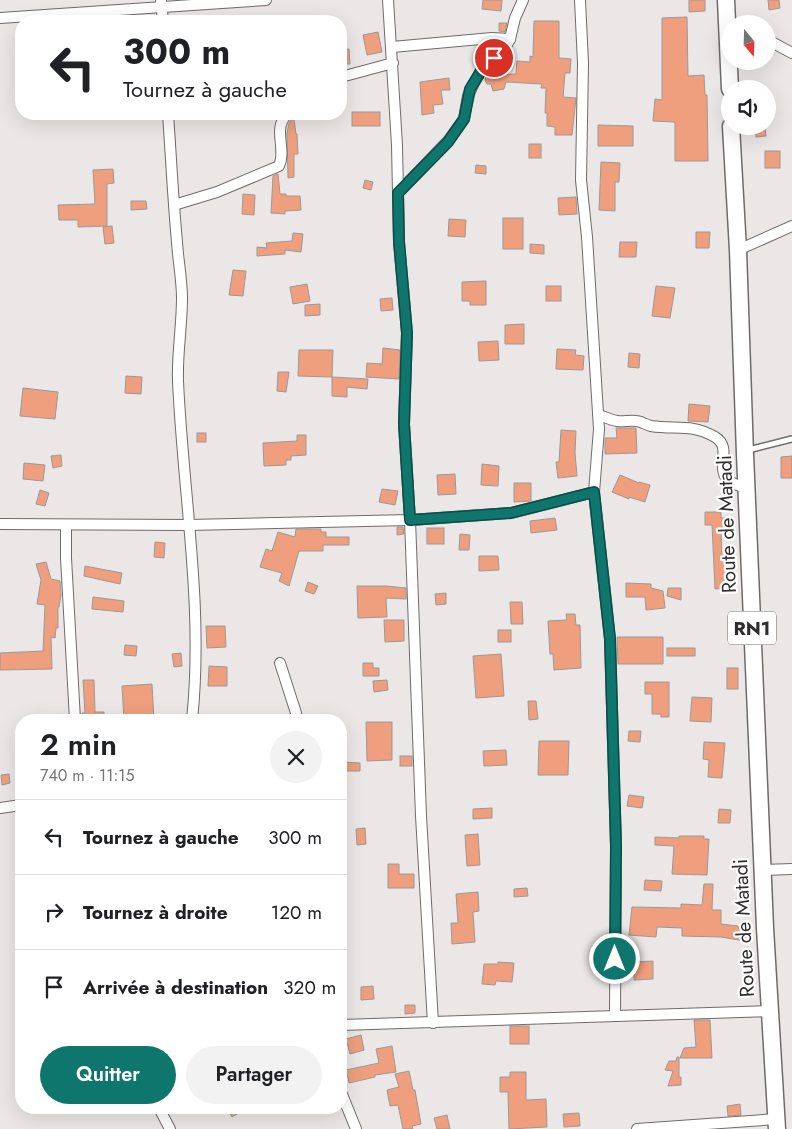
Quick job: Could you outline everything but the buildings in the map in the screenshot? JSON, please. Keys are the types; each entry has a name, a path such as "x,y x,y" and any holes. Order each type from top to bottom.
{"highway":[{"path":"726,0 731,15"},
{"name":"Route de Matadi","path":"732,135 738,250 762,870 777,1124"}],"street":[{"path":"32,15 162,3 266,0"},
{"path":"388,0 393,63 399,242 407,333 404,424 410,520 421,816 433,1024"},
{"path":"398,193 448,142 464,119 468,96 474,83 484,66 504,50 510,39 515,18 523,0"},
{"path":"580,0 583,63 581,180 589,255 599,415 594,492 610,639 616,846 615,1016"},
{"path":"0,18 15,17"},
{"path":"392,47 492,38 510,39"},
{"path":"776,45 792,54"},
{"path":"347,76 393,63"},
{"path":"168,120 182,298 178,381 196,651 192,714"},
{"path":"174,205 217,192 279,166 281,159 280,127 283,120"},
{"path":"738,250 792,226"},
{"path":"599,415 616,421 636,421 650,426 694,428 714,436 723,447 722,471 726,480 736,486 747,488"},
{"path":"0,524 189,525 410,520 511,513 594,492"},
{"path":"66,525 66,558 75,714"},
{"path":"280,663 296,714"},
{"path":"0,808 15,805"},
{"path":"762,870 792,869"},
{"path":"347,1026 770,1011"},
{"path":"347,1107 356,1129"},
{"path":"161,1114 170,1129"},
{"path":"637,1129 777,1124"}],"lane":[{"path":"745,450 792,439"}],"route":[{"path":"494,58 484,66 470,89 464,119 448,142 398,193 399,242 407,333 404,424 410,520 511,513 594,492 610,639 616,846 615,959"}]}
